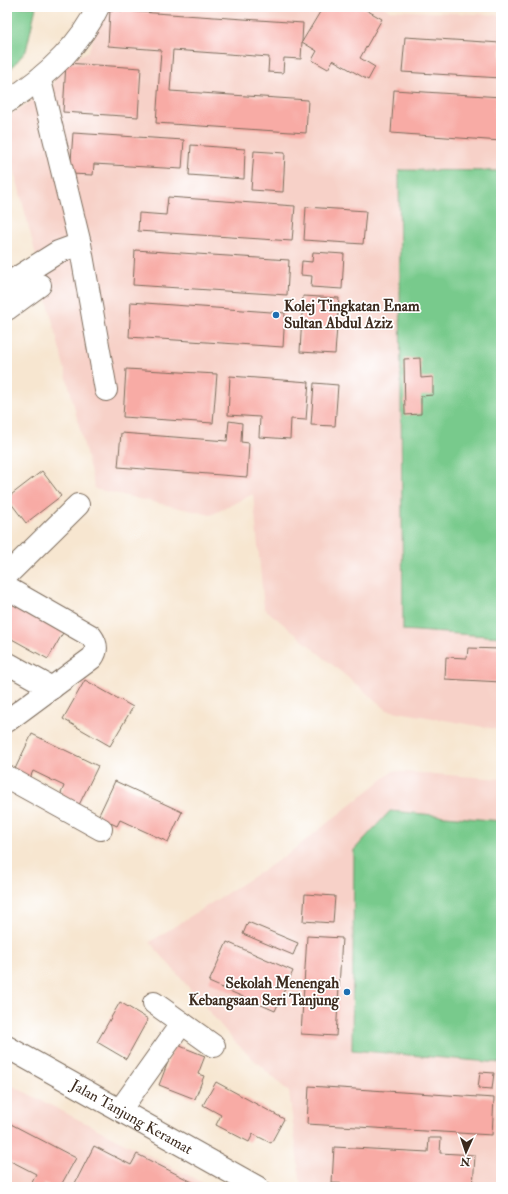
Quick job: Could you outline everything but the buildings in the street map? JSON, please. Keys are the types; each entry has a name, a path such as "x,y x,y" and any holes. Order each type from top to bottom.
{"street":[{"path":"7,102 40,80 48,70 76,44 90,23 98,7"},
{"path":"40,80 80,244 106,390"},
{"path":"9,279 58,252 80,244"},
{"path":"7,309 40,285"},
{"path":"7,576 78,505"},
{"path":"7,588 91,636 95,641 95,653 92,658 7,722"},
{"path":"7,663 52,688"},
{"path":"7,778 101,829"},
{"path":"154,1003 214,1046"},
{"path":"120,1110 182,1023"},
{"name":"Jalan Tanjung Keramat","path":"7,1047 257,1187"}],"shaded area":[{"name":"Kolej Tingkatan Enam Sultan Abdul Aziz","path":"105,7 383,7 389,10 501,15 501,730 387,710 264,608 253,494 211,515 95,489 7,141 7,117 53,87 57,65 88,52"},
{"name":"Sekolah Menengah Kebangsaan Seri Tanjung","path":"393,771 501,779 501,1187 301,1187 289,1092 235,1042 150,942 287,855"},
{"path":"7,1083 211,1187 7,1187"}],"green space":[{"path":"7,7 36,7 26,51 7,73"},
{"path":"399,170 501,171 501,637 403,630"},
{"path":"390,811 501,821 501,1063 352,1050 354,850"}],"place":[{"name":"Kolej Tingkatan Enam Sultan Abdul Aziz","path":"276,315"},
{"name":"Sekolah Menengah Kebangsaan Seri Tanjung","path":"347,992"}]}
